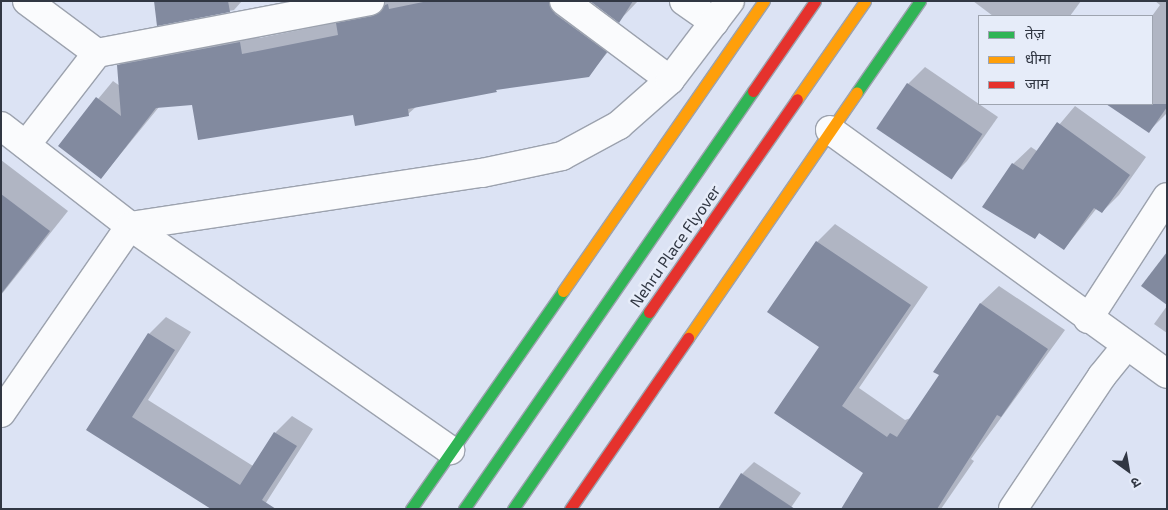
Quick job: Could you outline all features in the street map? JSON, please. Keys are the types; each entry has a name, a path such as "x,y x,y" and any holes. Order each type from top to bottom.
{"main road":[{"path":"411,509 450,450 764,1"},
{"name":"Nehru Place Flyover","path":"464,509 815,1"},
{"name":"Nehru Place Flyover","path":"513,509 864,1"},
{"path":"570,509 920,1"}],"street":[{"path":"27,1 97,53"},
{"path":"26,145 97,53 370,1"},
{"path":"564,1 670,80"},
{"path":"1,413 130,226 482,173 562,156 619,126 670,80 722,12 684,1"},
{"path":"1,126 130,226 450,450"},
{"path":"830,130 1088,319 1167,374"},
{"path":"1088,319 1167,197"},
{"path":"1013,509 1102,376 1126,346"}],"building":[{"path":"154,1 228,1 230,12 157,26"},
{"path":"428,1 549,1 555,14 607,52 589,77 496,90 497,92 408,109 409,116 355,126 353,115 198,140 192,105 156,108 101,179 58,146 96,97 121,116 117,65 240,42 242,54 338,35 336,23 373,16 388,4 389,9"},
{"path":"590,1 633,1 619,23"},
{"path":"907,83 982,134 952,179 876,129"},
{"path":"1167,104 1167,107 1149,133 1107,105"},
{"path":"1057,122 1130,175 1102,213 1094,208 1064,250 1039,233 1035,239 982,207 1012,163 1023,170"},
{"path":"1,194 50,231 1,294"},
{"path":"816,241 911,305 842,406 887,437 890,433 897,437 939,375 933,372 980,303 1048,349 1001,417 997,415 937,509 841,509 863,473 774,413 819,347 767,312"},
{"path":"1167,252 1167,305 1141,286"},
{"path":"148,333 175,350 132,417 240,485 274,432 297,446 262,500 276,509 211,509 86,430"},
{"path":"741,473 795,509 718,509"}],"traffic: fast":[{"path":"857,92 920,1"},
{"path":"464,509 753,91"},
{"path":"411,509 563,291"},
{"path":"513,509 649,312"}],"traffic: slow":[{"path":"563,291 764,1"},
{"path":"797,99 865,1"},
{"path":"688,338 857,92"}],"traffic: jam":[{"path":"753,91 815,1"},
{"path":"649,312 797,99"},
{"path":"570,509 688,338"}]}
